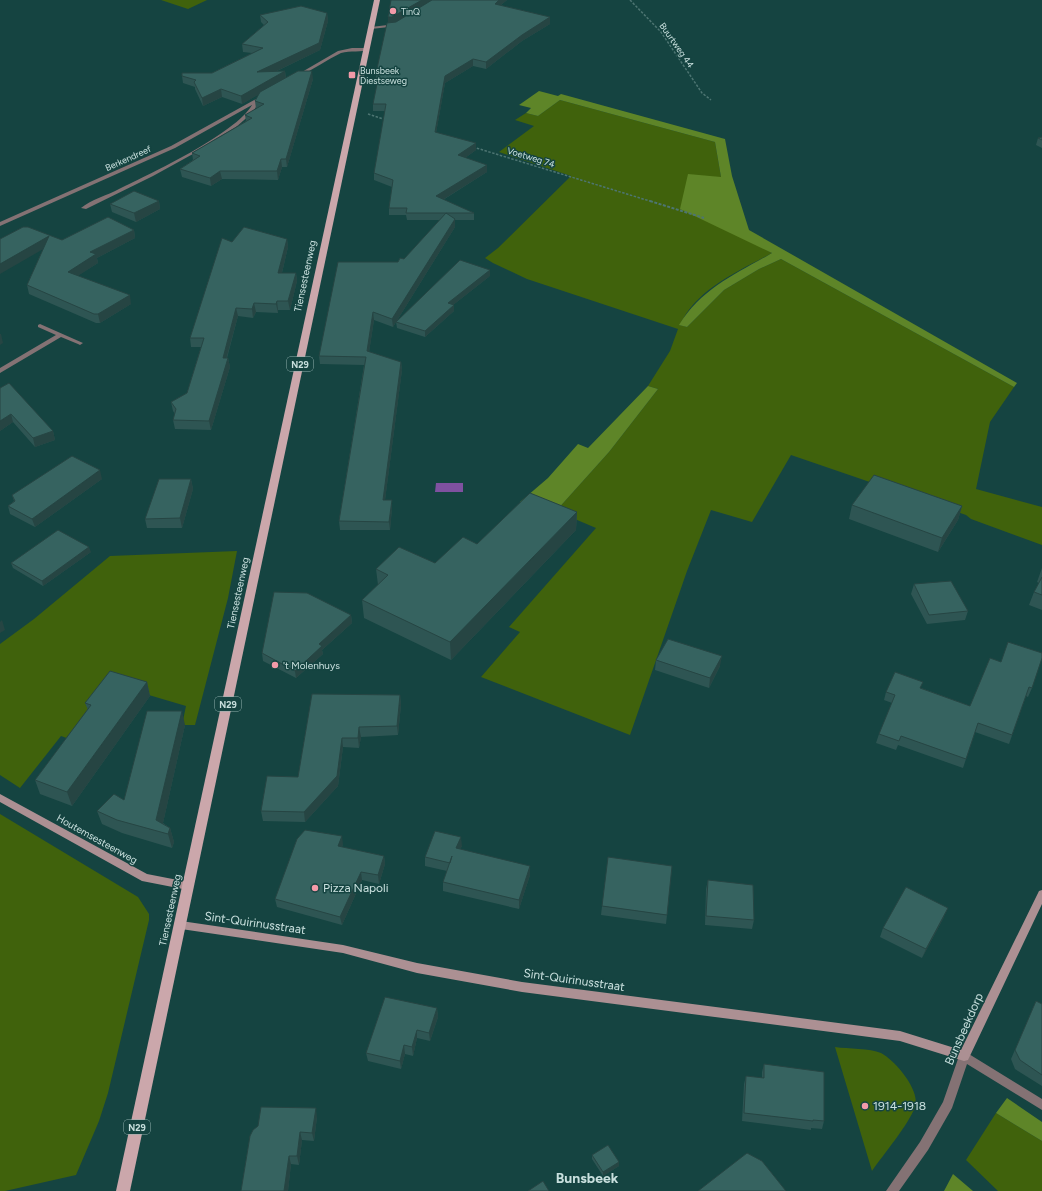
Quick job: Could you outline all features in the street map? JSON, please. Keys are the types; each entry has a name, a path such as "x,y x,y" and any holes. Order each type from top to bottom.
{"main road":[{"name":"Tiensesteenweg","path":"123,1191 378,0"}],"street":[{"path":"371,28 394,26 400,22"},
{"path":"293,79 340,52 352,49 367,49"},
{"name":"Berkendreef","path":"0,224 161,153 271,92"},
{"name":"Berkendreef","path":"84,208 172,164 234,127 258,103 258,99"},
{"path":"40,326 80,343"},
{"path":"0,371 60,335"},
{"name":"Houtemsesteenweg","path":"0,798 145,878 188,886"},
{"name":"Bunsbeekdorp","path":"892,1191 924,1146 948,1104 964,1056 1042,894"},
{"name":"Sint-Quirinusstraat","path":"181,925 343,949 416,968 522,987 900,1036 964,1056"},
{"path":"964,1056 1042,1105"}],"path":[{"name":"Buurtweg 44","path":"630,0 644,11 662,34 702,93 710,100"},
{"path":"354,110 392,122"},
{"name":"Voetweg 74","path":"468,145 704,218"}],"green space":[{"path":"161,0 207,0 188,9"},
{"path":"539,91 558,96 561,94 725,139 732,176 749,230 1017,383 1014,387 781,259 759,269 724,290 687,327 679,325 688,312 709,291 733,275 772,253 680,209 688,174 721,177 715,142 560,100 538,116 526,113 531,108 519,105"},
{"path":"560,100 715,142 721,177 756,244 772,253 733,274 707,291 687,312 680,325 687,327 724,290 759,269 781,259 1014,387 990,422 976,489 1042,507 1042,545 971,519 966,515 791,455 752,522 711,510 687,571 630,735 481,677 520,632 509,627 596,528 556,511 609,452 658,389 648,386 670,351 678,329 527,279 485,258 498,248 571,176 499,152 534,126 515,120 526,113 538,116"},
{"path":"648,386 658,389 609,452 556,511 520,502 548,478 578,444 588,448"},
{"path":"237,551 228,598 195,725 182,725 186,706 115,685 75,741 61,736 20,788 0,775 0,644 34,619 110,556"},
{"path":"0,814 138,897 149,914 149,920 108,1093 99,1121 76,1175 5,1191 0,1191"},
{"path":"835,1047 865,1049 881,1053 893,1062 906,1077 914,1093 916,1100 912,1114 902,1131 872,1171"},
{"path":"1007,1098 1042,1122 1042,1141 996,1113"},
{"path":"996,1113 1042,1141 1042,1191 998,1191 966,1160"},
{"path":"953,1174 973,1191 944,1191"}],"shaded area":[{"path":"436,483 463,483 463,492 435,492"}],"building":[{"path":"391,0 422,0 392,17 388,17"},
{"path":"432,0 499,0 495,4 550,17 522,35 486,62 473,59 445,76 435,132 476,143 458,155 487,165 436,196 474,213 406,213 407,208 389,208 393,180 374,173 386,104 373,104 379,74 376,73 387,23 396,22"},
{"path":"301,6 327,13 319,43 257,72 285,71 241,96 221,89 202,98 194,82 196,80 182,76 182,73 212,73 263,48 242,44 268,22 260,15"},
{"path":"298,71 312,71 286,159 281,159 277,171 220,171 210,178 180,169 200,156 192,153 252,118 245,115 264,104 255,101 260,92"},
{"path":"134,191 159,201 134,213 110,204"},
{"path":"446,213 455,219 392,319 373,312 367,351 401,362 383,500 392,500 389,522 339,521 366,357 319,356 338,262 398,262 400,258 404,259"},
{"path":"108,217 134,230 90,252 96,254 68,272 130,295 98,314 94,314 27,285 49,236 0,264 0,239 23,227 28,227 62,240"},
{"path":"244,227 287,239 278,273 296,273 288,301 277,301 276,304 254,303 252,309 236,308 223,358 228,358 209,421 173,420 176,409 171,402 187,393 204,338 190,338 222,238 232,242"},
{"path":"460,260 490,270 448,303 454,305 425,331 396,322"},
{"path":"9,383 53,431 33,438 11,414 0,421 0,388"},
{"path":"72,456 100,470 32,519 8,506 15,501 12,495"},
{"path":"874,475 962,506 942,538 852,505"},
{"path":"159,479 191,479 180,518 145,519"},
{"path":"530,493 577,512 450,642 362,600 388,575 376,569 399,547 435,563 463,537 477,544"},
{"path":"58,530 89,547 42,581 11,563"},
{"path":"1042,577 1042,595 1034,592"},
{"path":"951,581 968,611 929,615 914,584"},
{"path":"274,592 307,593 351,615 319,644 322,646 295,671 262,653"},
{"path":"668,639 722,656 710,678 656,660"},
{"path":"1008,642 1042,653 1042,658 1032,688 1029,687 1012,735 978,723 966,759 901,736 899,741 879,734 895,695 886,692 895,672 923,682 920,688 970,706 990,658 1001,662"},
{"path":"110,671 147,682 67,792 35,780 91,705 85,703"},
{"path":"312,694 400,695 397,726 359,727 358,738 342,738 337,776 304,812 261,811 267,776 298,777"},
{"path":"147,711 182,711 156,820 170,828 168,834 117,820 97,811 114,794 124,800"},
{"name":"Pizza Napoli","path":"305,830 342,836 338,846 384,856 378,875 361,872 340,917 275,899 297,839"},
{"path":"435,831 461,837 456,848 530,866 519,900 443,882 450,863 425,857"},
{"path":"608,857 672,866 667,915 602,906"},
{"path":"708,880 753,885 754,920 706,916"},
{"path":"906,887 948,908 926,949 883,928"},
{"path":"385,997 437,1008 429,1033 417,1030 412,1047 404,1045 400,1061 366,1053"},
{"path":"1036,1001 1042,1004 1042,1075 1020,1060 1015,1050"},
{"path":"764,1064 824,1072 824,1121 744,1113 746,1076 764,1078"},
{"path":"261,1107 316,1108 312,1133 300,1132 297,1156 289,1156 284,1191 241,1191 250,1136 253,1130 258,1126"},
{"path":"608,1145 619,1162 603,1172 592,1155"},
{"path":"747,1153 762,1161 786,1191 698,1191"},
{"path":"543,1181 549,1191 528,1191"}],"place":[{"name":"TinQ","path":"393,11"},
{"name":"Bunsbeek Diestseweg","path":"352,75"},
{"name":"'t Molenhuys","path":"275,665"},
{"name":"Pizza Napoli","path":"315,888"},
{"name":"1914-1918","path":"865,1106"}],"district":[{"name":"Bunsbeek","path":"587,1178"}]}
